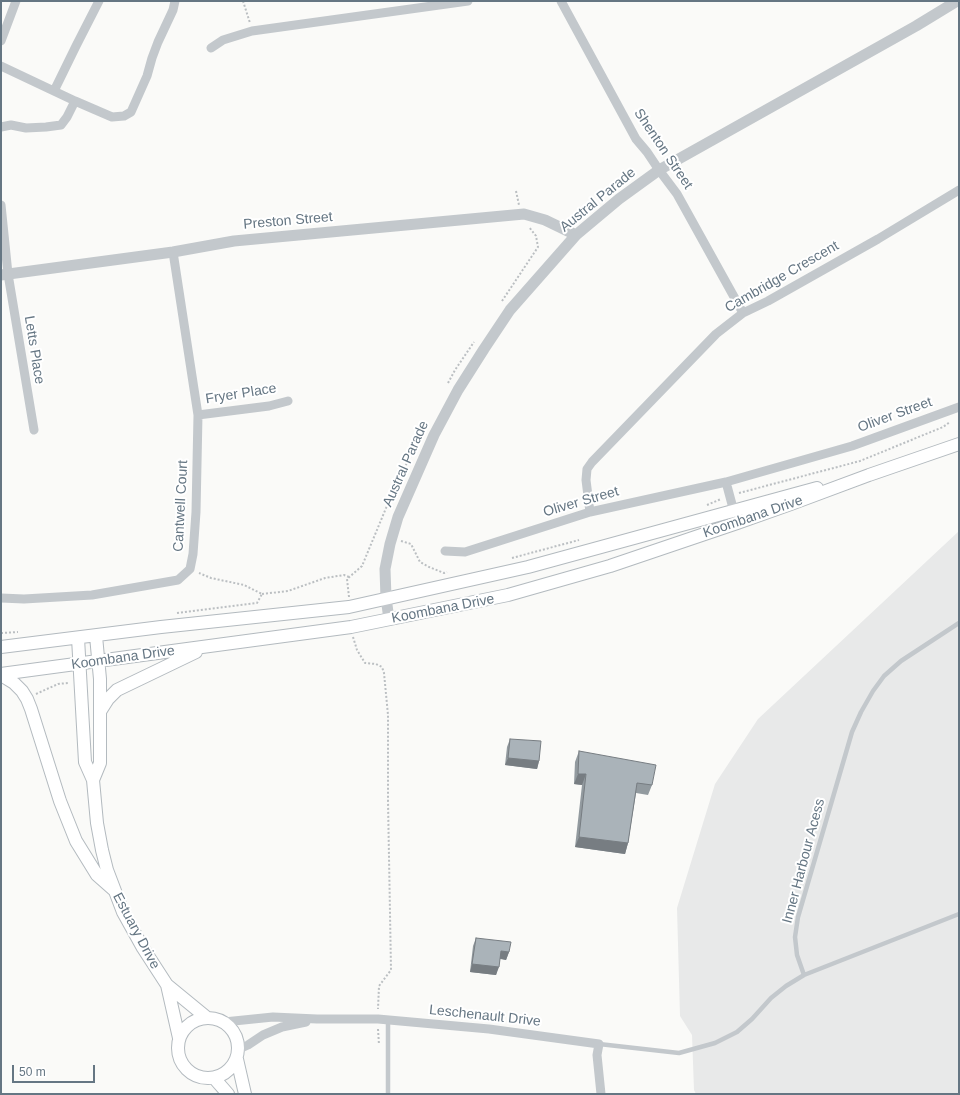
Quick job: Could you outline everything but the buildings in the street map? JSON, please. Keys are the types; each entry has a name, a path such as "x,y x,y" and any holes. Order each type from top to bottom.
{"main road":[{"name":"Koombana Drive","path":"1,647 96,636 161,626 349,607 528,567 791,504 868,475 959,444"},
{"name":"Koombana Drive","path":"1,675 351,627 508,595 610,566 735,517"},
{"name":"Estuary Drive","path":"93,780 100,763 101,710 96,636"},
{"name":"Estuary Drive","path":"78,638 85,762 93,780 96,816 102,850 115,890 123,912 167,985 206,1017"},
{"path":"101,710 108,699 117,690 206,647"},
{"path":"1,675 22,690 27,699 60,801 76,841 97,875 115,890"},
{"name":"Estuary Drive","path":"167,985 179,1038"},
{"path":"238,1054 233,1066 228,1072 221,1076 214,1078 196,1076 182,1065 179,1056 179,1038 183,1030 197,1019 206,1017 219,1019 224,1022 232,1029 237,1038 238,1054 245,1094"},
{"path":"214,1078 228,1094"}],"street":[{"path":"1,41 16,1"},
{"path":"54,91 99,1"},
{"path":"211,48 223,40 252,31 468,1"},
{"name":"Shenton Street","path":"560,1 636,139 678,194 743,313"},
{"name":"Austral Parade","path":"389,619 386,598 385,569 392,538 398,517 434,435 458,390 510,310 576,235 619,199 659,170 916,26 957,1"},
{"path":"1,66 74,101 112,117 124,116 131,112 142,90 156,48 176,2"},
{"path":"1,127 11,125 26,128 61,125 67,117 74,101"},
{"name":"Cambridge Crescent","path":"590,512 586,480 587,469 592,462 716,334 743,313 768,301 959,190"},
{"name":"Letts Place","path":"1,205 4,275 34,430"},
{"name":"Preston Street","path":"4,275 173,252 234,241 520,214 545,220 576,235"},
{"name":"Cantwell Court","path":"1,598 92,595 178,580 190,569 193,554 195,519 198,415 173,252"},
{"name":"Fryer Place","path":"198,415 269,406 288,401"},
{"name":"Oliver Street","path":"445,551 465,552 590,512 726,482 852,446 959,407"},
{"path":"726,482 735,517"},
{"name":"Leschenault Drive","path":"224,1022 273,1016 317,1019 378,1019 488,1029 599,1044"},
{"name":"Leschenault Drive","path":"238,1054 248,1044 263,1035 282,1027 317,1019"},
{"path":"599,1044 597,1055 601,1094"}],"lane":[{"name":"Inner Harbour Acess","path":"804,975 797,955 795,937 798,917 852,732 873,691 884,676 900,661 959,623"},
{"path":"599,1044 657,1049 679,1053 715,1044 737,1032 752,1019 771,998 786,986 804,975 959,914"},
{"path":"388,1020 388,1094"}],"path":[{"path":"243,1 252,31"},
{"path":"498,307 538,247 536,236 520,214 516,191"},
{"path":"448,383 476,339"},
{"path":"702,508 729,496 860,461 943,427 954,419"},
{"path":"349,607 347,579 362,566 396,484 420,437"},
{"path":"376,533 411,544 420,562 429,568 444,573 451,572"},
{"path":"511,558 580,540"},
{"path":"190,569 211,578 244,585 262,594 288,591 326,578 344,575 350,577"},
{"path":"173,613 257,603 262,594"},
{"path":"351,627 357,650 364,663 376,664 382,667 384,673 388,715 391,970 379,986 378,1039 380,1048"},
{"path":"60,679 61,684"},
{"path":"36,694 61,684 68,683"}],"shaded area":[{"path":"959,531 959,1094 696,1094 694,1090 692,1035 680,1016 677,908 715,784 758,719"}]}
